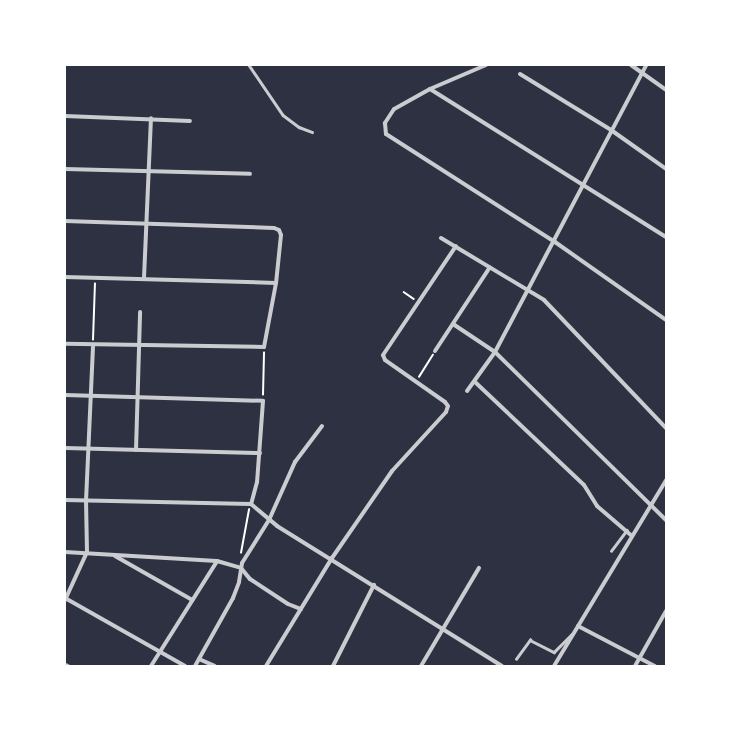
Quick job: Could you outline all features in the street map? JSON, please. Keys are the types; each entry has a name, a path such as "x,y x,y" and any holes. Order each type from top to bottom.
{"street":[{"path":"486,65 430,89 394,109 385,123 385,130 389,137 555,242 666,320"},
{"path":"631,65 666,90"},
{"path":"467,391 475,382 495,352 555,242 611,130 646,65"},
{"path":"520,74 611,130 666,169"},
{"path":"430,89 666,237"},
{"path":"65,116 151,118 190,121"},
{"path":"144,278 151,118"},
{"path":"65,169 250,174"},
{"path":"65,221 147,223 279,230 280,235 276,282 264,347 65,344"},
{"path":"441,238 544,300 666,428"},
{"path":"266,666 332,558 392,471 446,412 448,406 385,360 383,355 456,246"},
{"path":"435,351 490,267"},
{"path":"65,277 276,282"},
{"path":"136,450 140,312"},
{"path":"453,324 495,352 666,520"},
{"path":"93,345 87,448 87,552 65,599 185,666"},
{"path":"475,382 584,485 597,506 628,530 632,536"},
{"path":"65,395 263,401 257,482 252,506"},
{"path":"195,666 238,588 242,565 269,520 295,462 322,426"},
{"path":"65,448 260,453"},
{"path":"554,666 666,480"},
{"path":"65,500 252,506 269,520 332,558 502,666"},
{"path":"65,552 87,552 217,561 242,565 256,583 288,604 301,609"},
{"path":"113,555 192,600"},
{"path":"151,666 217,561"},
{"path":"421,666 444,630 479,568"},
{"path":"333,666 374,585"},
{"path":"635,666 666,611"},
{"path":"578,626 655,666"},
{"path":"199,659 214,666"},
{"path":"491,666 494,662"}],"lane":[{"path":"249,65 283,115 299,127 312,132"},
{"path":"611,550 628,530"},
{"path":"516,659 532,639 551,652 556,652 578,626"}],"path":[{"path":"93,345 95,278"},
{"path":"404,292 418,301"},
{"path":"263,401 264,347"},
{"path":"416,383 435,351"},
{"path":"242,565 243,536 252,506"}]}
